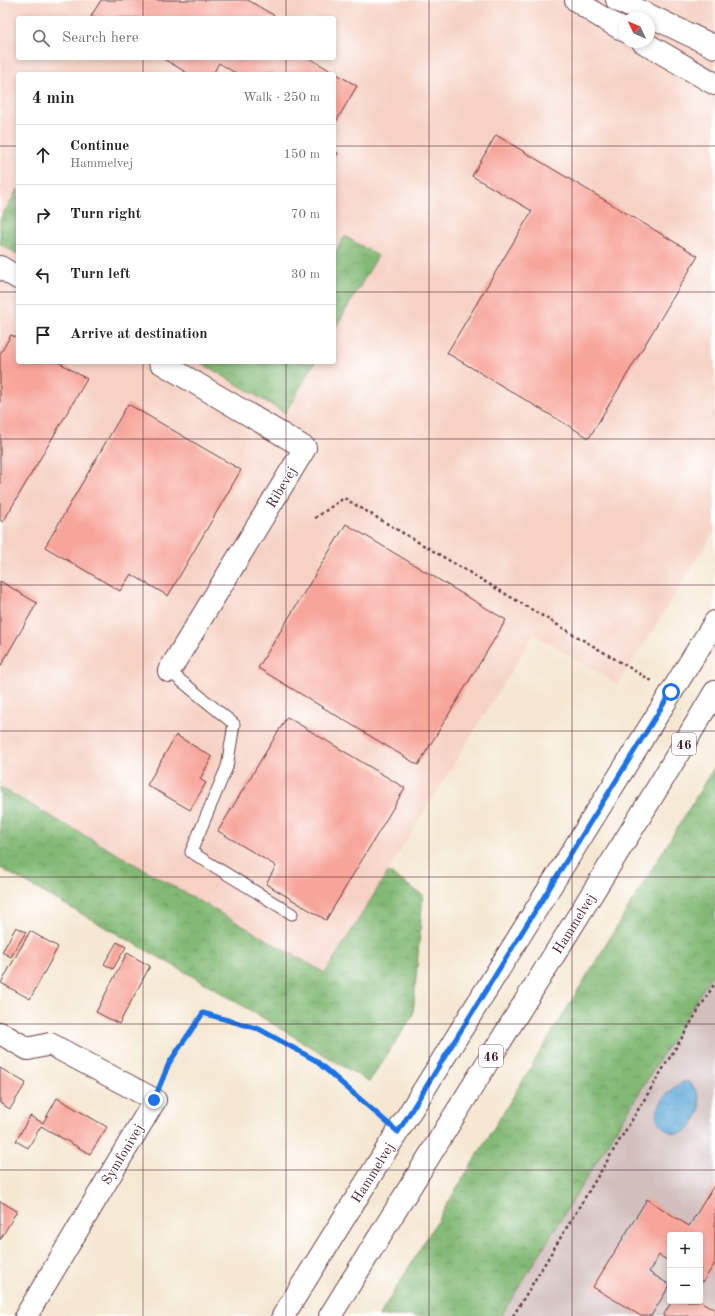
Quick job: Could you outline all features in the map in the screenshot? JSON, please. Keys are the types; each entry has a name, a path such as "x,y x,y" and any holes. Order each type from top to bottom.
{"main road":[{"path":"576,0 619,27"},
{"path":"617,0 715,47"},
{"path":"653,48 709,80"},
{"path":"0,267 16,277"},
{"name":"Ribevej","path":"163,364 305,448 170,671"},
{"name":"Hammelvej","path":"284,1316 715,622"},
{"name":"Hammelvej","path":"330,1316 652,797 715,692"},
{"path":"0,1034 28,1050 50,1044 154,1100"},
{"name":"Symfonivej","path":"26,1316 154,1100"}],"lane":[{"path":"170,671 234,724 227,767 191,852 292,914"}],"path":[{"path":"315,518 344,498 671,692"},
{"path":"512,1316 715,983"},
{"path":"154,1100 169,1063 203,1013 259,1029 315,1060 398,1132"}],"shaded area":[{"path":"0,0 715,0 715,530 618,685 534,634 325,973 0,787"},
{"path":"715,970 715,1316 501,1316"}],"green space":[{"path":"16,192 16,253 0,244 0,219"},
{"path":"345,236 378,256 336,327 336,251"},
{"path":"203,364 314,364 285,413"},
{"path":"715,766 715,970 501,1316 379,1316"},
{"path":"0,787 325,973 388,872 423,895 413,1015 369,1082 210,986 0,868"}],"water":[{"path":"687,1081 695,1089 699,1099 697,1118 692,1126 685,1131 677,1133 668,1131 658,1120 658,1109 665,1096 676,1086"}],"building":[{"path":"101,0 248,0 275,16 91,16"},
{"path":"165,60 312,60 333,72 234,72 219,63 214,72 186,72"},
{"path":"336,74 357,86 336,122"},
{"path":"496,135 698,256 589,438 447,353 532,211 472,176"},
{"path":"11,335 16,337 16,364 61,364 87,379 3,522 0,520 0,354"},
{"path":"128,404 241,470 168,596 131,574 120,591 45,547"},
{"path":"346,524 506,620 418,765 258,668"},
{"path":"0,581 37,603 0,667"},
{"path":"287,717 405,788 326,920 266,884 276,866 218,831"},
{"path":"176,735 212,757 200,779 206,783 190,810 147,785"},
{"path":"16,927 26,932 11,957 2,952"},
{"path":"30,931 58,947 30,999 1,983"},
{"path":"117,942 126,947 113,969 104,964"},
{"path":"127,953 150,966 119,1024 96,1012"},
{"path":"0,1068 26,1083 10,1109 0,1103"},
{"path":"57,1098 107,1127 90,1154 41,1126 28,1148 16,1141 30,1116 43,1123"},
{"path":"715,1184 715,1263 703,1282 703,1232 667,1232 667,1260 659,1255 649,1272 667,1283 667,1290 651,1316 641,1316 593,1287 647,1199 689,1226"},
{"path":"0,1201 17,1211 0,1240"},
{"path":"703,1303 715,1310 715,1316 663,1316 670,1304"}],"route":[{"path":"154,1100 169,1063 203,1013 259,1029 315,1060 398,1132 671,692"}]}
